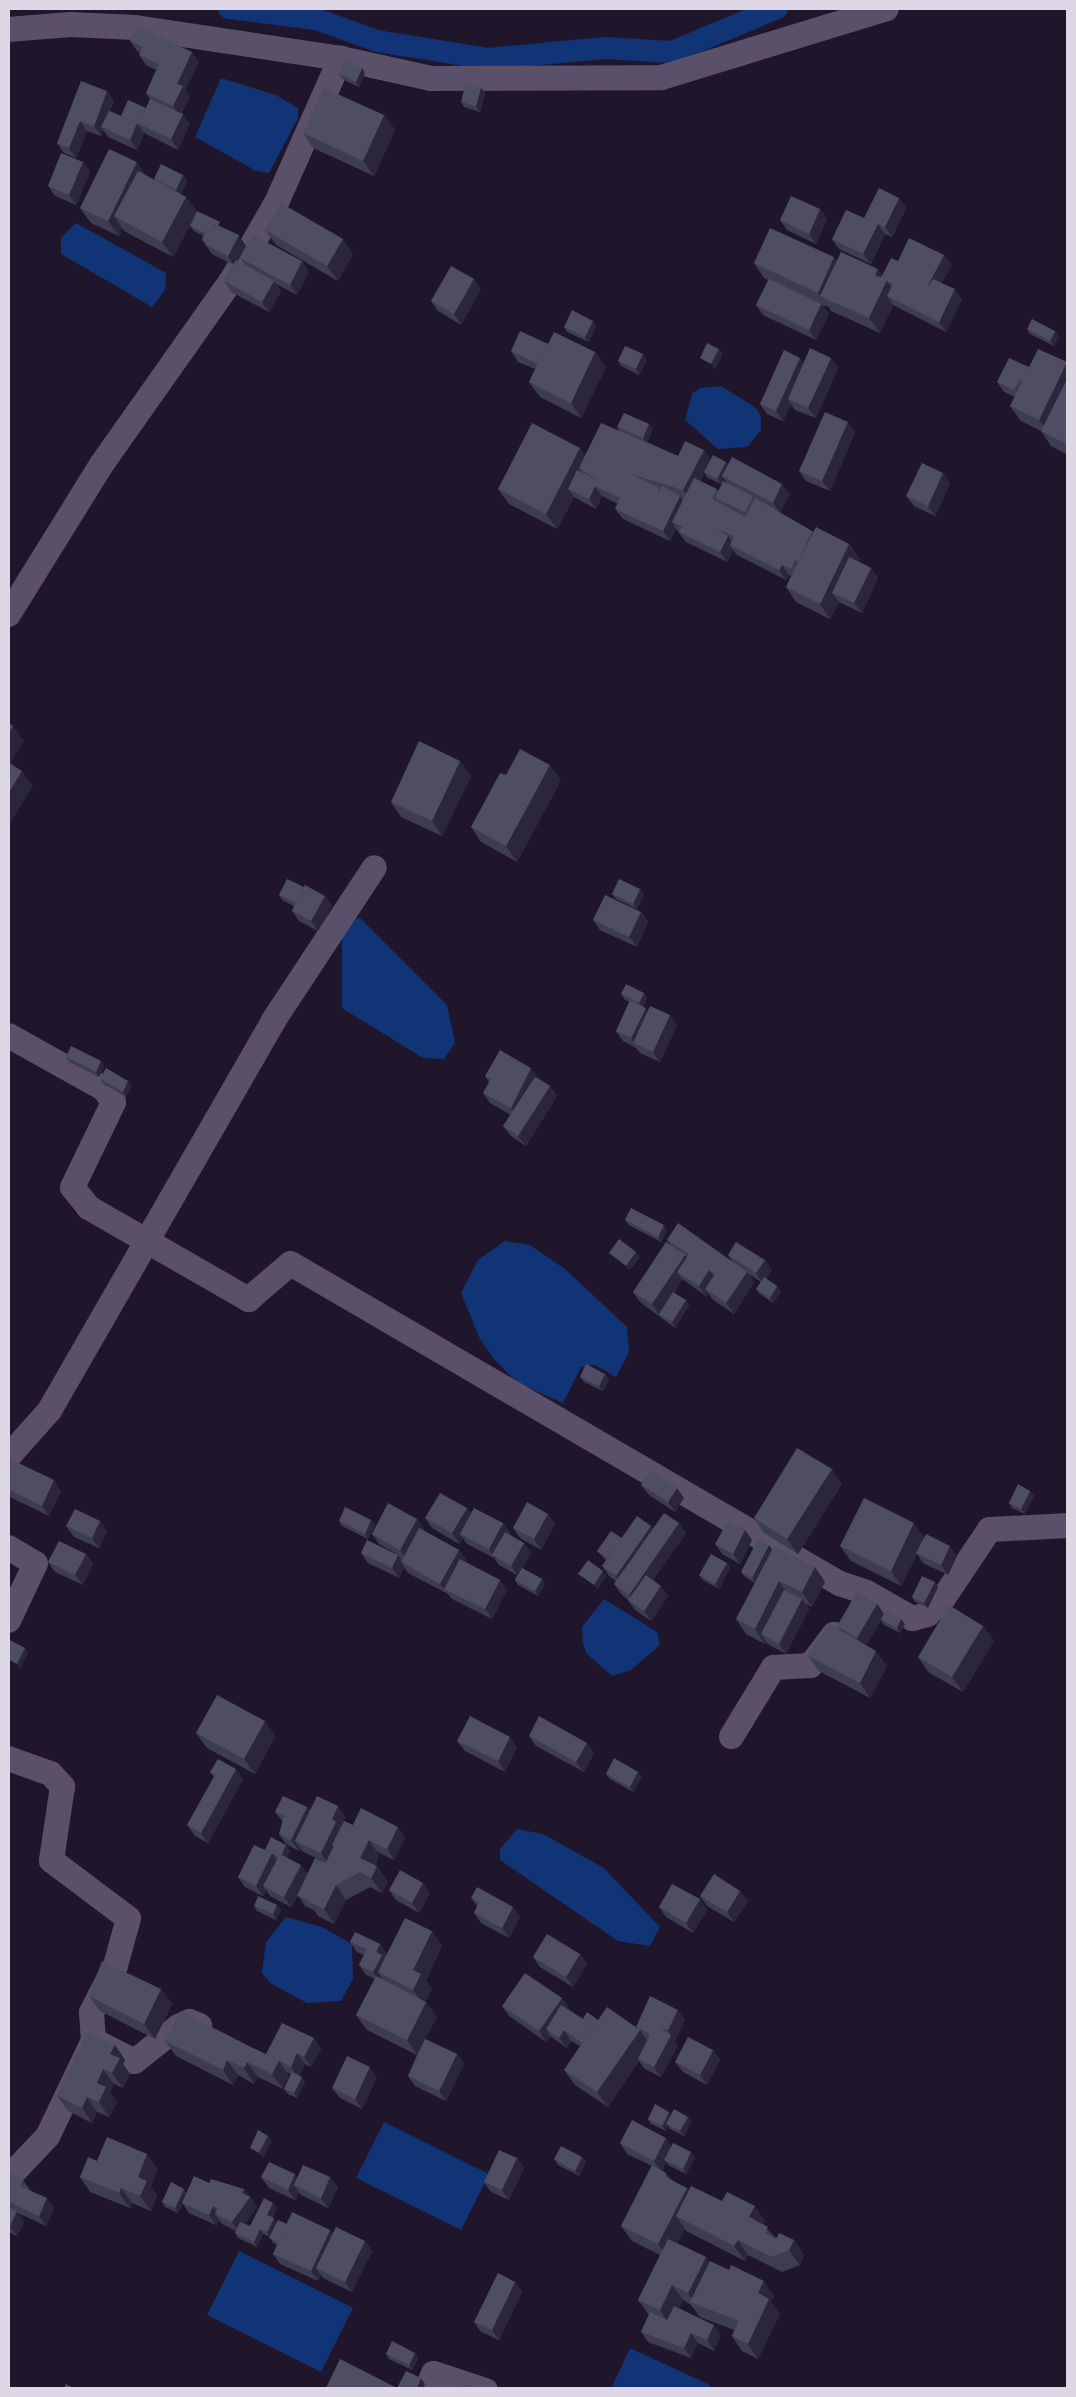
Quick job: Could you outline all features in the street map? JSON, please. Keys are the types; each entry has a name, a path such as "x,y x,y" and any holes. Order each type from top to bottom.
{"street":[{"path":"8,29 70,24 135,27 340,58 431,78 661,77 886,8"},
{"path":"8,614 101,464 230,280 276,202 340,58"},
{"path":"8,1456 49,1410 143,1239 273,1020 374,867"},
{"path":"8,1035 103,1088 113,1102 72,1188 88,1207 248,1299 290,1263 408,1336 912,1618 927,1614 989,1529 1068,1525"},
{"path":"8,1547 35,1563 8,1620"},
{"path":"731,1736 773,1667 810,1664 858,1591"},
{"path":"8,1758 50,1773 62,1786 51,1860 128,1918 115,1966 91,2012 93,2040 47,2136 8,2176"},
{"path":"93,2040 134,2061 189,2021 218,2033"},
{"path":"426,2390 433,2373 485,2390"}],"water":[{"path":"221,78 276,95 298,108 298,118 269,173 256,171 195,137"},
{"path":"76,223 166,273 165,290 152,307 61,254 61,238"},
{"path":"721,386 756,408 761,417 761,430 747,447 718,449 685,420 692,394 700,388"},
{"path":"360,918 447,1005 455,1043 444,1059 423,1058 342,1008 342,929 347,919"},
{"path":"505,1241 530,1245 565,1269 627,1327 629,1352 616,1377 595,1365 581,1367 563,1403 518,1383 494,1359 480,1339 461,1293 478,1260"},
{"path":"604,1599 657,1632 660,1645 631,1670 612,1676 586,1653 583,1643 582,1627"},
{"path":"517,1829 543,1834 604,1868 660,1927 650,1946 618,1941 500,1860 500,1849"},
{"path":"286,1917 322,1927 352,1944 353,1979 341,2001 307,2003 270,1983 262,1973 266,1942"},
{"path":"384,2122 489,2174 461,2230 356,2178"},
{"path":"239,2251 353,2308 321,2372 207,2315"},
{"path":"630,2348 710,2385 708,2389 611,2389"}],"building":[{"path":"137,26 192,52 177,84 183,86 173,106 146,93 159,64 139,55 143,47 130,41"},
{"path":"345,60 362,68 356,82 339,74"},
{"path":"81,81 107,91 94,126 80,121 69,148 57,143"},
{"path":"466,83 481,88 476,106 461,102"},
{"path":"324,88 384,115 363,161 303,133"},
{"path":"150,99 183,114 171,139 139,124"},
{"path":"128,100 146,108 140,127 121,116"},
{"path":"109,111 137,123 130,140 101,127"},
{"path":"109,149 137,162 108,221 80,208"},
{"path":"61,153 83,162 69,195 48,186"},
{"path":"161,164 183,175 176,190 154,179"},
{"path":"138,171 186,197 162,242 114,216"},
{"path":"879,188 899,198 885,227 878,224 863,254 832,239 846,210 864,218"},
{"path":"791,196 820,209 809,234 780,220"},
{"path":"281,203 343,239 327,266 265,230"},
{"path":"197,211 220,222 206,242 202,240 205,233 190,226"},
{"path":"215,224 239,235 228,256 205,244"},
{"path":"770,228 834,257 818,293 754,263"},
{"path":"253,235 302,261 290,285 240,258"},
{"path":"909,238 944,255 927,287 933,279 955,289 939,322 887,296 893,284 881,278 891,258 898,261"},
{"path":"841,252 878,269 875,275 887,280 869,318 820,296"},
{"path":"236,260 274,281 262,302 224,281"},
{"path":"451,266 474,279 454,314 431,301"},
{"path":"769,279 821,304 809,330 756,305"},
{"path":"572,310 593,321 585,337 564,327"},
{"path":"1032,319 1055,331 1050,341 1027,329"},
{"path":"520,331 548,344 538,364 511,351"},
{"path":"554,332 595,352 571,403 529,382"},
{"path":"707,343 719,349 711,364 700,358"},
{"path":"625,346 643,354 636,369 618,361"},
{"path":"810,348 831,358 808,408 788,399"},
{"path":"1038,349 1067,362 1039,420 1010,406"},
{"path":"784,350 800,358 776,411 760,404"},
{"path":"1009,358 1029,367 1014,390 997,382"},
{"path":"1068,377 1068,445 1041,431"},
{"path":"825,412 848,422 822,481 799,471"},
{"path":"624,413 649,424 643,438 617,427"},
{"path":"532,423 580,448 546,514 498,489"},
{"path":"601,423 678,456 685,441 704,450 683,490 631,474 659,488 658,495 662,486 680,496 663,531 615,509 620,498 595,486 589,499 568,489 577,470 599,481 579,468"},
{"path":"713,455 726,462 717,479 704,472"},
{"path":"732,457 782,484 773,503 722,476"},
{"path":"922,463 943,473 928,506 906,496"},
{"path":"694,478 717,489 712,499 746,517 755,498 812,531 798,562 795,560 791,569 782,565 779,570 730,545 734,536 715,528 728,536 720,552 679,532 682,527 672,522"},
{"path":"723,481 753,496 745,512 715,498"},
{"path":"816,527 849,544 820,604 786,587"},
{"path":"849,557 871,568 854,603 832,593"},
{"path":"419,741 460,761 432,821 391,802"},
{"path":"520,749 550,765 506,846 471,827 500,773 506,775"},
{"path":"8,762 22,771 8,794"},
{"path":"287,879 304,887 296,903 279,895"},
{"path":"619,879 640,889 633,904 612,894"},
{"path":"305,885 325,896 311,921 292,911"},
{"path":"605,895 641,912 629,937 593,920"},
{"path":"626,984 644,993 639,1003 621,994"},
{"path":"630,1000 646,1008 631,1038 616,1031"},
{"path":"650,1006 670,1015 653,1052 633,1043"},
{"path":"71,1046 101,1061 96,1072 66,1057"},
{"path":"500,1050 531,1068 511,1108 483,1093 491,1079 485,1076"},
{"path":"106,1068 128,1081 123,1092 100,1079"},
{"path":"535,1077 550,1086 518,1136 503,1126"},
{"path":"631,1208 664,1225 658,1237 625,1220"},
{"path":"678,1223 747,1272 726,1303 705,1289 715,1274 709,1270 699,1286 677,1272 689,1254 667,1240"},
{"path":"619,1239 636,1252 626,1266 609,1253"},
{"path":"666,1242 685,1255 652,1304 633,1292"},
{"path":"736,1242 765,1260 756,1273 728,1255"},
{"path":"764,1277 777,1286 770,1298 756,1289"},
{"path":"673,1292 686,1300 672,1322 659,1314"},
{"path":"586,1364 605,1374 599,1386 580,1377"},
{"path":"797,1448 832,1469 787,1539 754,1518"},
{"path":"8,1458 54,1480 42,1506 8,1489"},
{"path":"650,1471 677,1488 668,1502 641,1485"},
{"path":"1018,1484 1030,1491 1021,1509 1009,1503"},
{"path":"440,1493 467,1508 452,1533 425,1518"},
{"path":"864,1498 914,1523 891,1571 840,1546"},
{"path":"527,1502 548,1514 534,1539 513,1528"},
{"path":"388,1503 417,1519 400,1550 372,1534"},
{"path":"345,1507 371,1520 365,1534 339,1521"},
{"path":"474,1508 503,1523 489,1549 460,1534"},
{"path":"75,1509 100,1521 92,1538 66,1526"},
{"path":"664,1513 679,1523 629,1595 614,1584"},
{"path":"637,1516 651,1526 616,1576 602,1566"},
{"path":"728,1521 745,1530 733,1554 715,1544"},
{"path":"419,1528 459,1550 440,1584 401,1562"},
{"path":"611,1531 622,1538 607,1558 597,1551"},
{"path":"505,1532 524,1543 511,1566 492,1555"},
{"path":"926,1534 950,1546 941,1565 916,1553"},
{"path":"758,1539 769,1545 752,1578 741,1572"},
{"path":"367,1540 398,1555 392,1568 361,1553"},
{"path":"59,1541 86,1554 75,1575 48,1562"},
{"path":"774,1546 815,1567 802,1592 779,1581 755,1629 736,1619"},
{"path":"711,1554 727,1563 715,1584 699,1575"},
{"path":"460,1559 500,1580 485,1609 444,1589"},
{"path":"588,1560 603,1571 594,1585 578,1574"},
{"path":"522,1568 542,1579 535,1591 515,1580"},
{"path":"646,1575 661,1586 644,1611 628,1600"},
{"path":"922,1576 935,1582 924,1603 912,1597"},
{"path":"784,1590 802,1599 779,1644 761,1634"},
{"path":"857,1592 877,1604 857,1638 837,1626"},
{"path":"949,1605 983,1626 952,1677 918,1657"},
{"path":"885,1611 901,1619 897,1628 881,1620"},
{"path":"829,1624 876,1651 860,1683 808,1656"},
{"path":"8,1639 25,1648 17,1664 8,1659"},
{"path":"217,1695 265,1721 244,1759 196,1733"},
{"path":"470,1716 510,1737 498,1761 457,1741"},
{"path":"539,1716 587,1743 576,1762 529,1736"},
{"path":"614,1758 638,1772 630,1787 606,1774"},
{"path":"218,1759 236,1769 201,1833 187,1825 215,1775 210,1772"},
{"path":"283,1796 307,1807 291,1840 279,1834 284,1816 275,1812"},
{"path":"317,1796 338,1806 332,1819 336,1822 321,1853 295,1841"},
{"path":"361,1808 398,1827 387,1849 350,1831"},
{"path":"344,1821 353,1825 350,1831 343,1827 334,1846 332,1845"},
{"path":"343,1827 369,1840 360,1858 377,1866 371,1878 360,1872 336,1885 324,1909 307,1901"},
{"path":"271,1837 286,1845 279,1857 265,1850"},
{"path":"254,1845 272,1853 256,1886 238,1877"},
{"path":"280,1854 301,1865 284,1897 263,1886"},
{"path":"315,1858 326,1863 308,1900 297,1896"},
{"path":"400,1870 423,1883 412,1903 389,1890"},
{"path":"714,1874 740,1891 727,1912 700,1896"},
{"path":"672,1884 700,1899 686,1923 659,1907"},
{"path":"477,1887 513,1907 502,1928 474,1913 479,1902 471,1898"},
{"path":"258,1896 277,1905 273,1914 254,1906"},
{"path":"405,1918 432,1931 413,1970 421,1974 413,1990 378,1972"},
{"path":"355,1932 380,1944 376,1952 382,1955 373,1972 359,1965 367,1949 350,1942"},
{"path":"547,1934 580,1954 566,1977 533,1957"},
{"path":"102,1961 161,1989 144,2024 89,1996"},
{"path":"525,1973 562,1998 539,2031 502,2006"},
{"path":"376,1976 426,2002 407,2040 356,2015"},
{"path":"650,1996 678,2010 668,2030 660,2028 671,2035 654,2067 638,2059 650,2034 636,2027"},
{"path":"561,2005 583,2019 587,2012 598,2020 582,2043 564,2030 559,2038 546,2029"},
{"path":"607,2007 640,2030 597,2092 564,2070"},
{"path":"180,2011 279,2061 272,2074 247,2062 244,2068 227,2060 223,2070 165,2041"},
{"path":"282,2023 314,2038 304,2057 297,2053 291,2067 266,2054"},
{"path":"87,2032 115,2045 110,2054 120,2058 112,2073 103,2069 97,2083 106,2087 99,2102 87,2097 82,2108 57,2096"},
{"path":"688,2037 713,2050 700,2075 675,2062"},
{"path":"425,2039 457,2054 439,2091 408,2076"},
{"path":"347,2056 370,2067 355,2099 332,2088"},
{"path":"292,2072 302,2077 294,2093 284,2089"},
{"path":"655,2104 669,2112 662,2126 648,2119"},
{"path":"674,2109 688,2117 680,2131 666,2124"},
{"path":"632,2120 666,2138 654,2161 620,2143"},
{"path":"258,2130 268,2136 259,2153 250,2148"},
{"path":"107,2137 147,2154 138,2177 147,2181 140,2196 121,2188 119,2193 80,2177 88,2157 97,2161"},
{"path":"673,2143 691,2152 683,2169 664,2160"},
{"path":"561,2146 582,2157 575,2171 554,2159"},
{"path":"499,2150 517,2158 502,2190 484,2182"},
{"path":"269,2162 295,2174 288,2190 261,2177"},
{"path":"303,2165 330,2177 321,2198 294,2185"},
{"path":"652,2165 687,2188 658,2244 621,2226"},
{"path":"8,2173 23,2180 20,2186 47,2198 39,2216 8,2201"},
{"path":"194,2176 209,2183 211,2179 244,2189 242,2193 250,2197 232,2222 215,2214 218,2208 213,2206 209,2215 182,2203"},
{"path":"171,2182 184,2189 175,2208 162,2202"},
{"path":"691,2186 722,2201 727,2192 755,2206 749,2217 768,2227 765,2233 776,2239 779,2233 794,2240 789,2250 771,2257 738,2240 734,2246 676,2216"},
{"path":"264,2198 273,2203 267,2215 274,2218 267,2232 260,2229 254,2242 235,2233 240,2222 250,2226"},
{"path":"8,2207 17,2211 10,2226 8,2225"},
{"path":"292,2212 330,2230 311,2271 273,2254"},
{"path":"278,2220 287,2224 278,2242 269,2238"},
{"path":"336,2227 365,2241 345,2282 316,2268"},
{"path":"668,2239 706,2257 688,2293 672,2285 660,2310 638,2300"},
{"path":"710,2261 729,2270 731,2265 764,2281 758,2293 769,2299 748,2344 732,2336 739,2321 690,2302"},
{"path":"498,2273 515,2282 492,2330 474,2322"},
{"path":"674,2306 714,2325 707,2340 691,2333 684,2348 641,2332 650,2312 667,2320"},
{"path":"392,2341 415,2353 409,2365 386,2354"},
{"path":"340,2359 401,2390 325,2390"},
{"path":"406,2371 421,2378 416,2390 397,2388"}],"waterway":[{"path":"229,8 316,19 377,41 488,59 604,48 672,52 777,8"}]}
